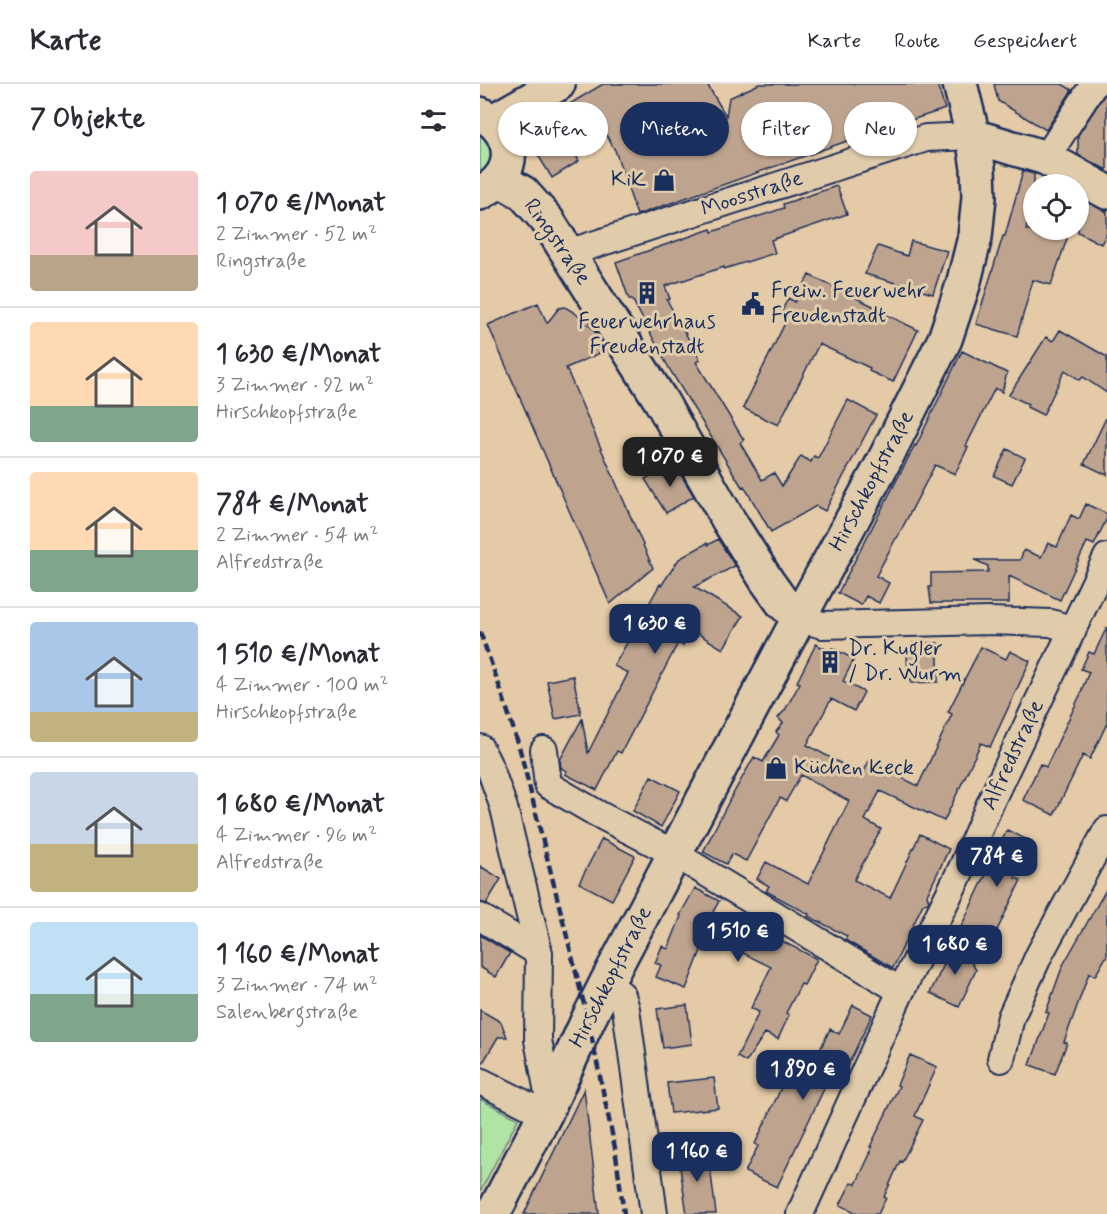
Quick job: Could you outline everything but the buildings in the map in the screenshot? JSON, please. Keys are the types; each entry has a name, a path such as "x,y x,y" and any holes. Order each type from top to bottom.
{"main road":[{"path":"490,186 506,168 508,156 507,143 502,131 487,118 558,84"},
{"name":"Hirschkopfstraße","path":"493,1214 548,1109 608,981 884,461 945,339 963,285 975,237 979,197 978,168 973,136 960,84"},
{"path":"973,136 1046,158 1107,192"},
{"name":"Ringstraße","path":"490,186 523,193 547,220 661,401 729,521 782,602 799,618"}],"street":[{"path":"1046,158 1094,84"},
{"name":"Moosstraße","path":"568,253 926,138 973,136"},
{"name":"Alfredstraße","path":"800,1214 901,991 962,868 993,797 1107,557"},
{"path":"799,618 822,625 990,621 1051,623 1073,630"},
{"path":"480,748 490,768 504,808 539,953 538,1040 548,1109 480,1082"},
{"path":"544,750 548,785 675,854 901,991"},
{"path":"1001,1059 1011,1017 1039,955 1107,830"},
{"path":"480,917 539,953"},
{"path":"608,981 622,995 626,1009 654,1214"}],"green space":[{"path":"480,127 497,157 480,181"},
{"path":"480,1099 518,1119 480,1192"}],"railway":[{"path":"480,632 519,746 588,1020 615,1148 624,1214"}],"place":[{"name":"KiK","path":"664,180"},
{"name":"Feuerwehrhaus Freudenstadt","path":"647,293"},
{"name":"Freiw. Feuerwehr Freudenstadt","path":"753,304"},
{"name":"Dr. Kugler / Dr. Wurm","path":"830,662"},
{"name":"Küchen Keck","path":"776,768"}]}
